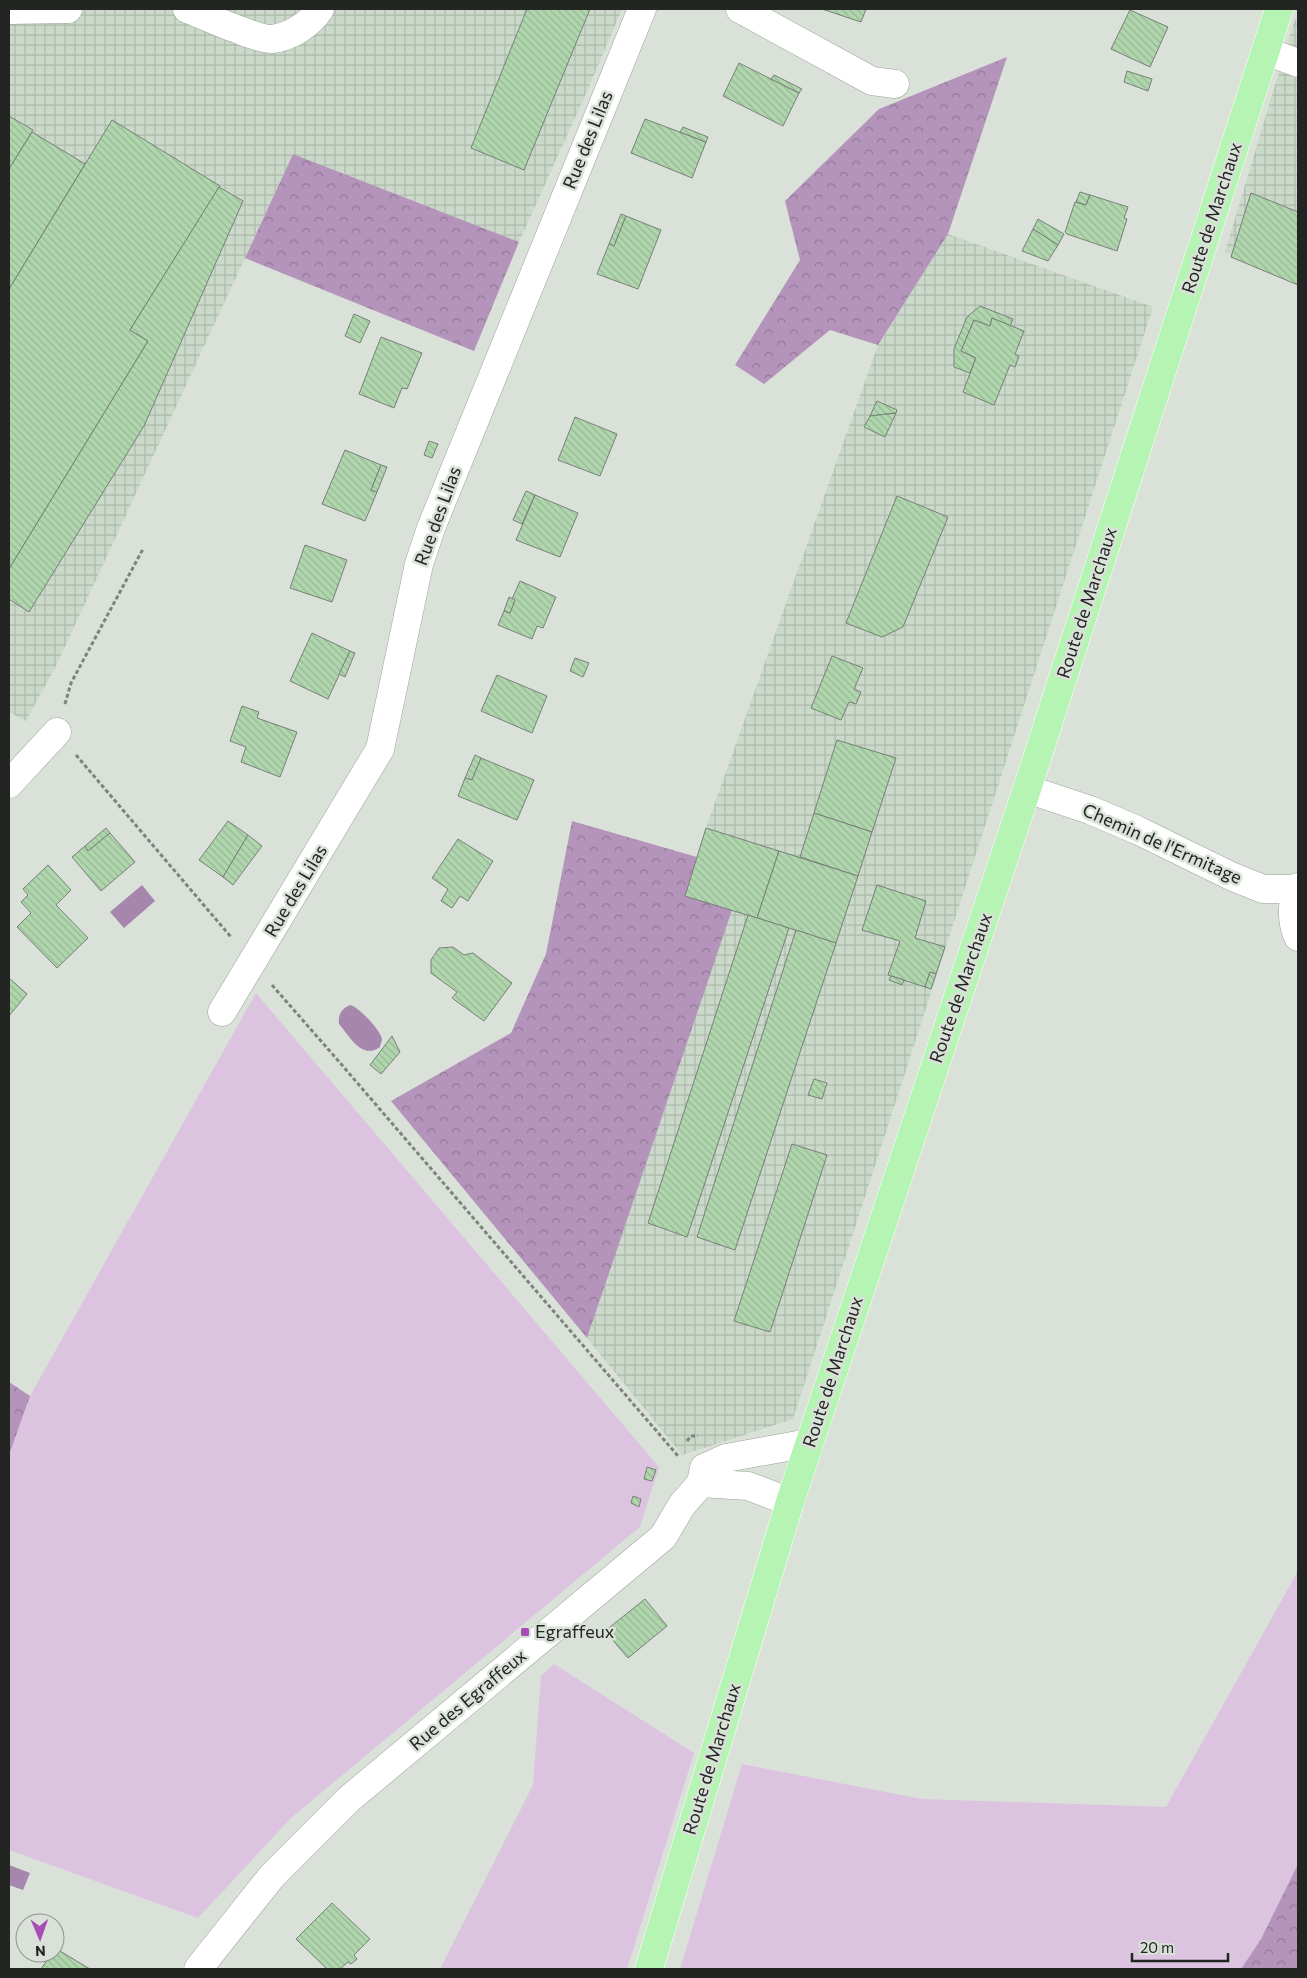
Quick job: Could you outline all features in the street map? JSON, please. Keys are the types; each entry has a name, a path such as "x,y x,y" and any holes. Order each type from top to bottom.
{"main road":[{"name":"Route de Marchaux","path":"649,1969 790,1502 1027,789 1279,9"}],"street":[{"path":"9,10 68,9"},
{"path":"187,9 270,40 290,35 314,18 320,9"},
{"name":"Rue des Lilas","path":"222,1012 380,749 419,564 431,528 642,9"},
{"path":"740,9 872,81 895,84"},
{"path":"1266,51 1298,63"},
{"path":"9,784 57,732"},
{"name":"Chemin de l'Ermitage","path":"1027,789 1090,810 1129,826 1233,877 1263,889 1297,888"},
{"path":"1297,888 1292,905 1294,924 1298,937"},
{"name":"Rue des Egraffeux","path":"198,1969 272,1876 349,1799 663,1537 682,1505 701,1483 704,1468 726,1458 809,1443"},
{"path":"701,1483 748,1486 790,1502"}],"path":[{"path":"143,549 72,683 57,732 253,963 701,1483"}],"shaded area":[{"path":"9,9 622,9 519,242 293,154 57,664 26,721 9,712"},
{"path":"1295,19 1298,20 1298,284 1225,252"},
{"path":"948,234 1153,307 793,1419 682,1455 587,1338 731,910 685,896 706,828 878,345"},
{"path":"142,885 155,901 124,928 110,912"},
{"path":"256,993 659,1467 640,1527 291,1818 198,1918 9,1850 9,1455 30,1396"},
{"path":"350,1005 363,1014 378,1030 382,1039 380,1047 368,1051 362,1049 339,1024 341,1013 344,1008"},
{"path":"1298,1571 1298,1864 1261,1939 1241,1969 680,1969 742,1764 922,1799 1166,1807"},
{"path":"554,1664 694,1753 627,1969 440,1969 533,1785 541,1676"},
{"path":"9,1865 30,1873 23,1890 9,1885"}],"green space":[{"path":"1007,57 948,234 878,345 830,330 764,384 735,365 800,260 785,201 879,109"},
{"path":"293,154 519,242 474,351 245,258"},
{"path":"572,821 697,857 732,910 587,1338 391,1101 511,1033 546,954"},
{"path":"9,1382 30,1396 9,1455"},
{"path":"1298,1864 1298,1969 1241,1969 1261,1939"}],"building":[{"path":"527,9 590,9 524,170 471,148"},
{"path":"822,9 866,9 861,22"},
{"path":"1130,10 1168,27 1150,67 1111,49"},
{"path":"739,63 799,93 783,126 723,96"},
{"path":"1127,71 1152,79 1148,91 1124,82"},
{"path":"774,75 802,89 799,93 771,79"},
{"path":"9,116 33,130 9,169"},
{"path":"645,119 706,142 692,178 631,153"},
{"path":"112,120 220,186 130,330 148,341 9,569 9,289"},
{"path":"683,127 708,137 706,142 680,132"},
{"path":"32,132 85,164 9,289 9,169"},
{"path":"219,187 243,201 144,426 29,612 9,599 9,569 148,341 130,330"},
{"path":"1080,192 1090,195 1086,205 1076,202"},
{"path":"1251,193 1298,212 1298,285 1231,257"},
{"path":"1090,195 1128,207 1124,218 1127,219 1117,251 1065,232 1075,202 1086,205"},
{"path":"621,214 626,216 614,246 609,244"},
{"path":"626,216 661,230 638,289 597,274 609,244 614,246"},
{"path":"1038,219 1064,234 1058,245 1033,229"},
{"path":"1033,229 1058,245 1048,261 1022,251"},
{"path":"980,306 1013,319 1010,326 992,318 990,326 974,320 961,351 976,358 970,373 954,367 954,349 967,317"},
{"path":"354,314 370,321 360,343 345,336"},
{"path":"992,318 1024,331 1015,354 1019,356 1015,367 1010,365 994,405 963,392 976,358 961,351 974,320 990,326"},
{"path":"381,337 422,353 407,389 402,388 394,408 359,394"},
{"path":"877,401 897,410 896,413 870,416"},
{"path":"896,413 885,437 864,427 870,416"},
{"path":"575,417 617,434 600,476 558,460"},
{"path":"429,441 438,444 432,458 424,455"},
{"path":"345,450 381,465 371,490 377,492 365,521 322,504"},
{"path":"381,465 387,467 377,492 371,490"},
{"path":"526,491 535,495 522,524 513,520"},
{"path":"535,495 578,513 560,557 516,540"},
{"path":"897,496 948,517 903,627 882,637 846,623"},
{"path":"305,545 347,560 332,602 290,588"},
{"path":"520,581 556,597 543,628 537,626 532,639 498,625 504,611 510,613 515,600 512,599"},
{"path":"509,597 515,600 510,613 504,611"},
{"path":"312,633 350,651 328,699 290,681"},
{"path":"350,651 355,653 345,677 339,674"},
{"path":"832,656 863,668 854,689 861,692 856,704 849,702 841,720 811,708"},
{"path":"575,658 589,663 583,677 570,671"},
{"path":"497,675 547,696 532,733 481,711"},
{"path":"242,706 259,712 257,718 297,732 280,777 241,762 246,747 230,741"},
{"path":"837,740 896,758 872,832 814,813"},
{"path":"475,755 481,758 472,780 465,778"},
{"path":"481,758 534,780 517,820 458,796 465,778 472,780"},
{"path":"814,813 872,832 858,876 800,857"},
{"path":"228,821 248,835 223,877 199,860"},
{"path":"106,828 110,833 88,851 85,846"},
{"path":"706,828 779,851 757,918 685,896"},
{"path":"110,833 135,862 101,891 72,857 85,846 88,851"},
{"path":"248,835 262,846 233,885 223,877"},
{"path":"458,839 493,861 468,901 460,896 452,908 441,901 448,889 432,878"},
{"path":"779,851 858,876 836,943 757,918"},
{"path":"48,865 71,890 56,905 88,938 57,968 17,927 31,913 21,902 28,895 23,889"},
{"path":"877,885 926,901 915,938 945,947 936,974 930,972 925,987 888,975 900,941 862,930"},
{"path":"748,915 789,928 687,1237 648,1223"},
{"path":"796,930 836,943 735,1250 697,1237"},
{"path":"453,947 464,955 473,953 512,983 484,1021 452,998 457,992 431,973 431,960 439,948"},
{"path":"930,972 936,974 931,989 925,987"},
{"path":"891,976 904,980 902,985 889,980"},
{"path":"9,978 27,994 9,1016"},
{"path":"392,1036 400,1052 381,1074 370,1065"},
{"path":"814,1079 827,1083 822,1099 808,1095"},
{"path":"792,1144 827,1155 770,1332 734,1321"},
{"path":"647,1467 656,1470 652,1481 644,1479"},
{"path":"633,1496 641,1499 639,1507 631,1503"},
{"path":"645,1599 667,1626 628,1658 605,1631"},
{"path":"332,1903 370,1939 354,1955 357,1959 351,1964 348,1962 340,1969 327,1969 296,1939"},
{"path":"65,1954 90,1969 41,1969 45,1963 65,1963"}],"place":[{"name":"Egraffeux","path":"525,1632"}]}
